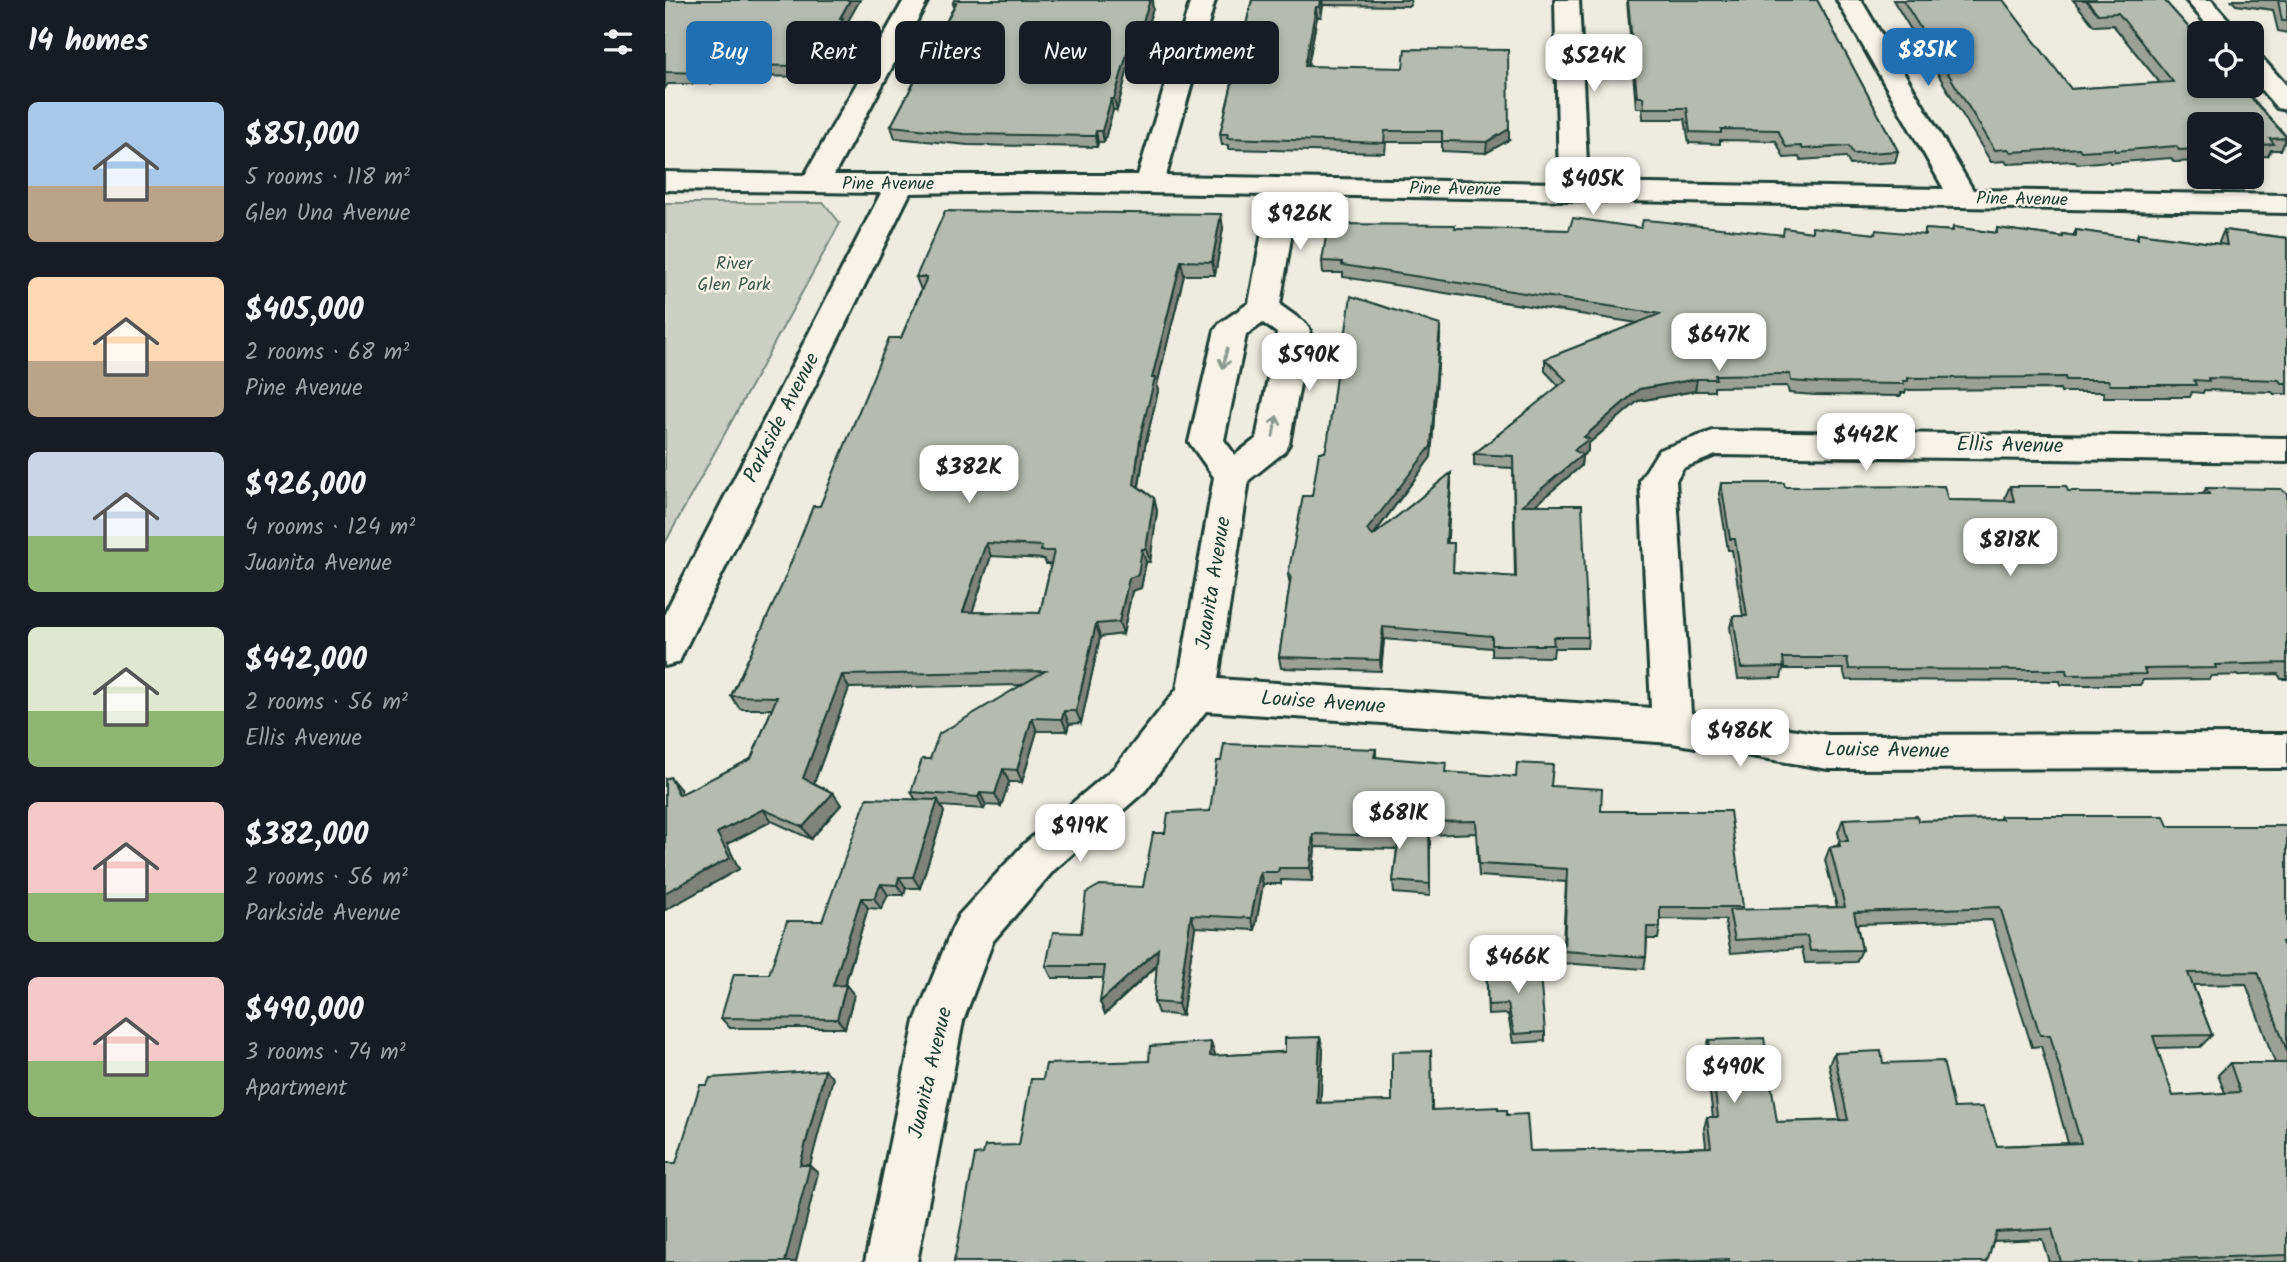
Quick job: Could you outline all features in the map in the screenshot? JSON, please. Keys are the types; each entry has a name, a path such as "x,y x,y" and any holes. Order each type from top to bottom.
{"street":[{"path":"815,183 916,0"},
{"path":"1149,186 1203,0"},
{"path":"1567,0 1574,192"},
{"path":"1849,0 1964,199"},
{"path":"2198,0 2216,21"},
{"path":"2264,76 2287,102"},
{"name":"Pine Avenue","path":"665,181 900,185 1026,182 2287,204"},
{"name":"Parkside Avenue","path":"665,651 900,185"},
{"path":"1264,308 1294,330 1272,444 1232,475 1206,442 1231,330 1264,308 1285,187"},
{"name":"Ellis Avenue","path":"1672,726 1658,480 1671,459 1713,443 2287,450"},
{"name":"Juanita Avenue","path":"891,1262 939,1021 975,929 1038,857 1130,779 1196,694 1232,475"},
{"name":"Louise Avenue","path":"1196,694 1672,726 1828,752 2287,751"}],"green space":[{"name":"River Glen Park","path":"665,203 824,203 840,223 665,543"}],"building":[{"path":"665,0 850,0 840,18 843,18 841,21 786,21 786,66 772,66 772,21 686,21 686,72 665,72"},
{"path":"954,0 1150,0 1143,21 1125,21 1125,61 1102,131 1096,131 1095,136 964,134 891,126 913,84 1005,84 1005,21 946,21 956,3 953,3"},
{"path":"1252,0 1321,0 1320,7 1316,7 1305,66 1403,68 1405,49 1508,50 1509,129 1487,142 1442,141 1442,131 1385,131 1384,143 1227,138 1228,134 1220,134 1232,84 1279,84 1279,21 1247,21"},
{"path":"1628,0 1817,0 1898,151 1853,154 1849,146 1803,149 1801,146 1786,147 1778,130 1721,129 1721,133 1690,132 1687,108 1644,108 1643,97 1637,97"},
{"path":"1903,0 2003,0 2071,89 2173,82 2118,13 2098,14 2086,0 2164,0 2187,26 2187,98 2252,98 2264,112 2187,112 2187,150 2179,150 2176,146 2115,151 2081,151 2079,148 2011,152 2008,149 1995,150"},
{"path":"2278,0 2287,0 2287,21 2282,21"},
{"path":"2264,112 2287,138 2270,139 2274,144 2264,145"},
{"path":"945,211 1221,214 1212,262 1181,261 1152,378 1155,378 1141,433 1134,484 1154,498 1146,549 1142,549 1138,575 1129,578 1119,622 1096,624 1076,711 1064,711 1062,719 1032,718 1017,770 1003,769 995,794 980,793 978,797 911,792 922,759 930,759 939,734 1045,671 842,675 803,778 833,793 803,827 763,809 717,833 730,858 665,893 665,779 670,777 679,795 751,759 777,697 731,696 782,585 813,506 820,506 889,338 901,338 927,277 916,277","holes":["986,543 1042,546 1041,551 1054,551 1040,613 963,612"]},
{"path":"1573,218 1641,228 1643,220 1783,235 1784,228 1812,232 1812,227 1875,234 1876,230 1925,235 1925,229 1953,231 1953,227 1997,233 1997,228 2063,237 2063,234 2076,236 2076,230 2138,239 2138,233 2227,245 2224,230 2287,238 2287,383 2281,383 2279,380 2208,378 2209,381 2194,380 2196,385 2110,385 2108,380 2066,380 2065,377 1908,378 1908,381 1903,381 1904,384 1818,383 1791,381 1790,374 1715,375 1716,379 1697,379 1639,389 1584,437 1589,439 1574,450 1582,455 1522,505 1582,505 1588,637 1553,637 1554,645 1492,645 1492,636 1383,627 1380,660 1279,657 1291,576 1288,575 1303,496 1312,496 1319,452 1325,452 1340,344 1344,344 1351,296 1440,325 1431,446 1367,530 1373,536 1451,473 1446,543 1454,543 1453,572 1516,577 1513,456 1474,454 1566,380 1545,359 1660,314 1342,265 1342,262 1322,261 1328,224 1455,225 1455,228 1569,230"},
{"path":"1721,483 1784,483 1785,487 1944,486 1948,500 2014,501 2010,486 2066,486 2068,491 2080,493 2209,494 2206,488 2281,489 2287,494 2287,665 2215,665 2216,668 2144,669 2146,674 2067,675 2066,670 1849,669 1847,658 1783,658 1784,667 1741,668 1733,616 1747,616 1735,539 1730,539"},
{"path":"1224,744 1376,749 1374,757 1446,763 1445,772 1516,777 1517,763 1553,765 1551,786 1602,789 1601,811 1730,811 1743,907 1660,907 1660,927 1647,927 1646,957 1564,951 1567,869 1479,864 1476,821 1429,822 1430,884 1393,881 1399,836 1313,834 1310,868 1279,868 1278,872 1260,872 1251,918 1191,915 1178,1004 1154,1002 1158,949 1100,1002 1105,966 1046,966 1053,932 1081,933 1086,893 1100,885 1143,887 1153,833 1165,833 1168,813 1210,811 1217,761 1221,761"},
{"path":"867,798 938,800 913,877 899,877 897,885 881,884 874,898 861,898 833,986 846,985 837,1019 721,1018 734,974 769,974 787,921 822,921"},
{"path":"1917,816 1918,821 2002,819 2001,816 2164,816 2168,826 2287,826 2287,942 2282,942 2287,953 2287,1051 2258,972 2188,973 2212,1035 2153,1036 2173,1096 2240,1092 2230,1063 2287,1063 2287,1255 2139,1262 2061,1262 2052,1229 1996,1232 1987,1262 1729,1262 1729,1259 1647,1262 954,1262 975,1155 983,1154 985,1146 1019,1145 1031,1079 1043,1079 1046,1064 1149,1061 1150,1046 1211,1042 1210,1056 1285,1052 1285,1038 1320,1037 1317,1103 1392,1101 1392,1052 1431,1051 1432,1110 1498,1107 1498,1110 1507,1110 1507,1115 1527,1114 1530,1151 1711,1147 1707,1117 1718,1117 1709,1040 1764,1038 1777,1122 1848,1120 1834,1053 1881,1051 1883,1063 1943,1061 1954,1108 1983,1107 1997,1146 2081,1143 2050,1035 2040,1035 2000,907 1854,912 1862,950 1810,951 1807,936 1735,940 1729,910 1845,907 1830,847 1840,846 1839,841 1848,841 1843,819"},
{"path":"1539,963 1545,1032 1514,1034 1508,1004 1488,1005 1486,965"},
{"path":"825,1070 800,1165 810,1165 785,1262 665,1262 665,1163 676,1163 700,1085 707,1085 710,1078"}]}
